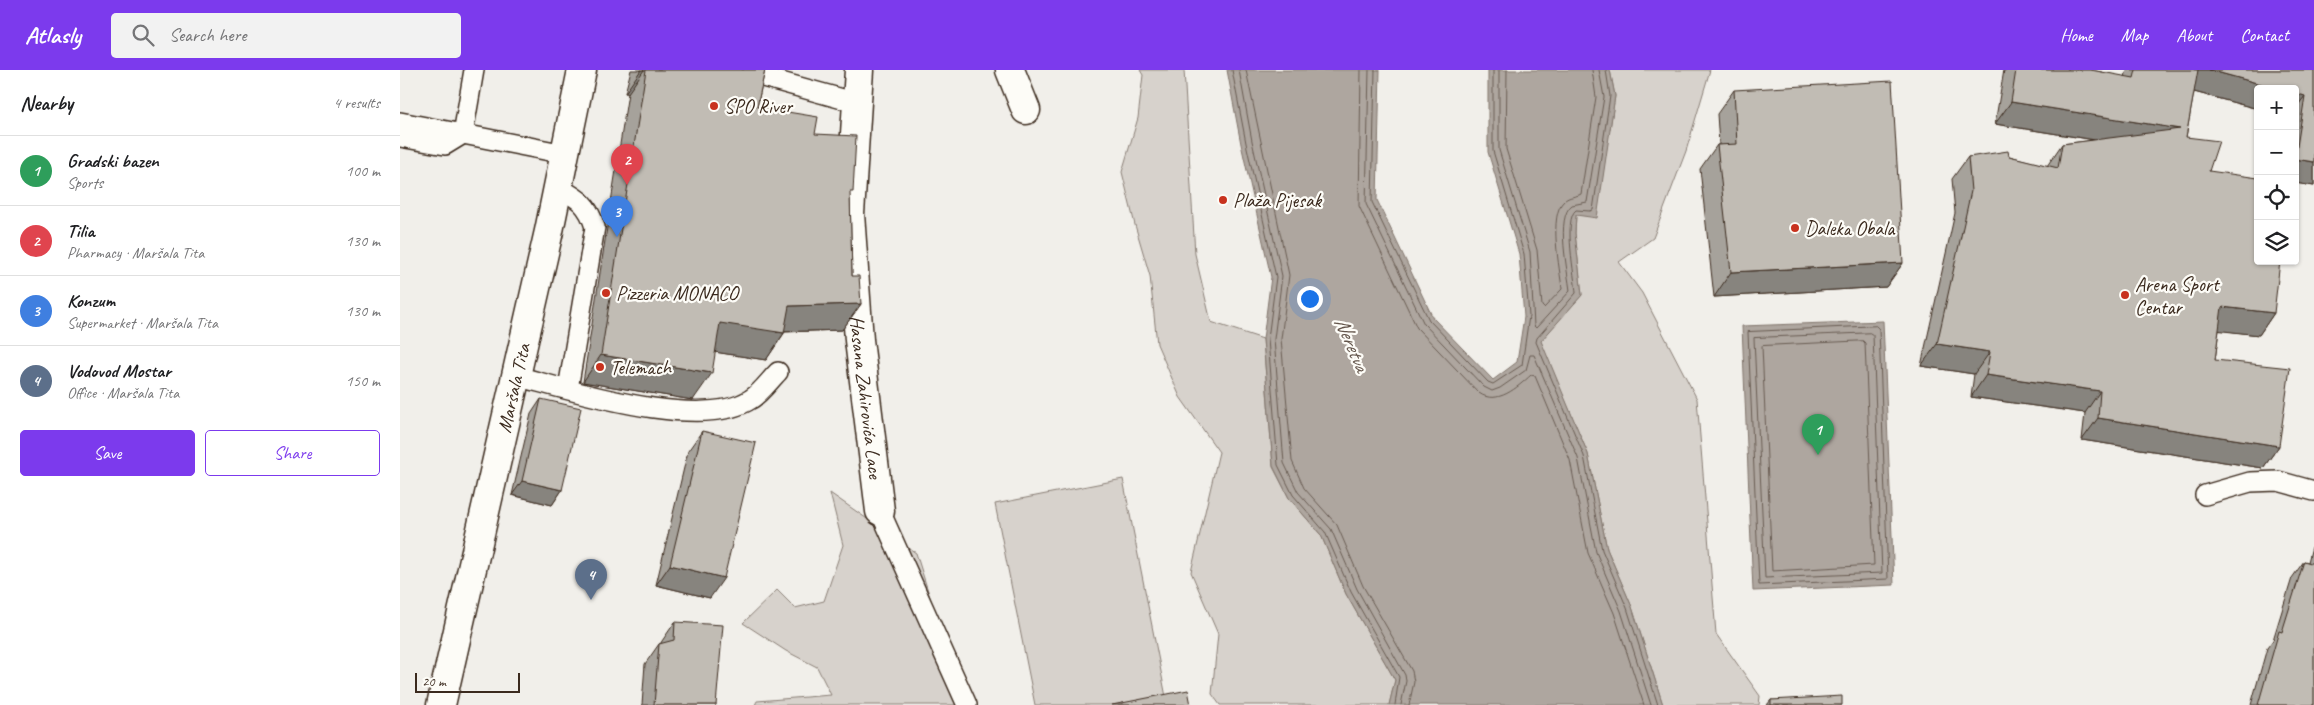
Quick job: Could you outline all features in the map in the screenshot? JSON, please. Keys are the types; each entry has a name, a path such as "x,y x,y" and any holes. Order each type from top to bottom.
{"street":[{"name":"Maršala Tita","path":"442,705 558,187 582,70"},
{"name":"Hasana Zahirovića Lace","path":"859,70 850,214 859,340 880,511"},
{"path":"1010,70 1026,110"}],"lane":[{"path":"400,137 445,145 463,134 474,70"},
{"path":"752,74 857,103"},
{"path":"400,122 565,154"},
{"path":"558,187 576,197 590,211 595,227 568,389"},
{"path":"516,376 622,402 694,412 732,407 752,399 778,372"},
{"path":"2205,494 2250,482 2278,482 2314,491"},
{"name":"Hasana Zahirovića Lace","path":"880,511 967,705"}],"shaded area":[{"path":"1140,70 1184,70 1195,254 1211,322 1263,339 1273,467 1289,498 1321,535 1346,594 1395,680 1389,705 1220,705 1212,694 1218,634 1191,572 1219,452 1180,397 1157,344 1150,276 1122,172 1138,118 1143,75"},
{"path":"1610,70 1710,70 1686,151 1653,238 1619,262 1642,293 1697,399 1716,634 1760,696 1759,705 1663,705 1632,607 1607,549 1588,454 1540,341 1582,295 1575,233 1576,214 1596,217 1615,96"},
{"path":"1123,479 1167,702 1151,705 1035,705 995,504"},
{"path":"830,493 916,553 964,705 755,705 757,701 831,695 817,667 786,651 743,623 777,590 795,608 824,601 843,545"}],"water":[{"name":"Neretva","path":"1227,70 1380,70 1377,200 1433,318 1493,380 1517,362 1524,317 1519,254 1488,152 1488,70 1610,70 1615,96 1597,218 1576,215 1575,233 1582,295 1541,341 1588,454 1607,549 1632,607 1663,705 1389,705 1395,680 1346,594 1321,535 1289,498 1273,466 1263,339 1271,277 1241,144"},
{"path":"1883,321 1894,585 1753,591 1742,326"}],"building":[{"path":"646,70 765,70 757,107 818,117 815,134 856,136 853,192 850,192 852,276 859,276 861,304 789,306 784,333 720,323 712,373 601,355"},
{"name":"Arena Sport Centar","path":"2016,70 2091,70 2134,78 2136,70 2198,70 2186,137 2219,141 2209,171 2254,177 2254,265 2280,265 2274,313 2222,307 2215,360 2290,368 2279,446 2098,418 2100,391 1986,375 1990,352 1937,344 1971,191 1968,157 2008,151 2009,156 2058,168 2062,144 2180,129 2011,102"},
{"path":"2209,70 2314,70 2314,162 2299,160 2299,134 2305,96 2299,94 2299,85 2264,85"},
{"name":"Daleka Obala","path":"1892,81 1903,263 1731,272 1717,145 1737,144 1734,90"},
{"path":"541,399 581,408 562,490 522,481"},
{"path":"702,431 756,443 724,578 670,565"},
{"path":"2304,561 2314,564 2314,705 2258,705 2279,631 2282,632"},
{"path":"675,622 723,625 716,705 654,705 659,644 674,640"},
{"path":"1188,690 1191,705 1112,705"},
{"path":"1842,696 1842,705 1771,705 1771,700"}],"place":[{"name":"SPO River","path":"714,106"},
{"name":"Tilia","path":"627,185"},
{"name":"Plaža Pijesak","path":"1223,200"},
{"name":"Daleka Obala","path":"1795,228"},
{"name":"Konzum","path":"617,237"},
{"name":"Pizzeria MONACO","path":"606,293"},
{"name":"Arena Sport Centar","path":"2125,295"},
{"name":"Telemach","path":"600,367"},
{"name":"Gradski bazen","path":"1818,455"},
{"name":"Vodovod Mostar","path":"591,600"}]}
